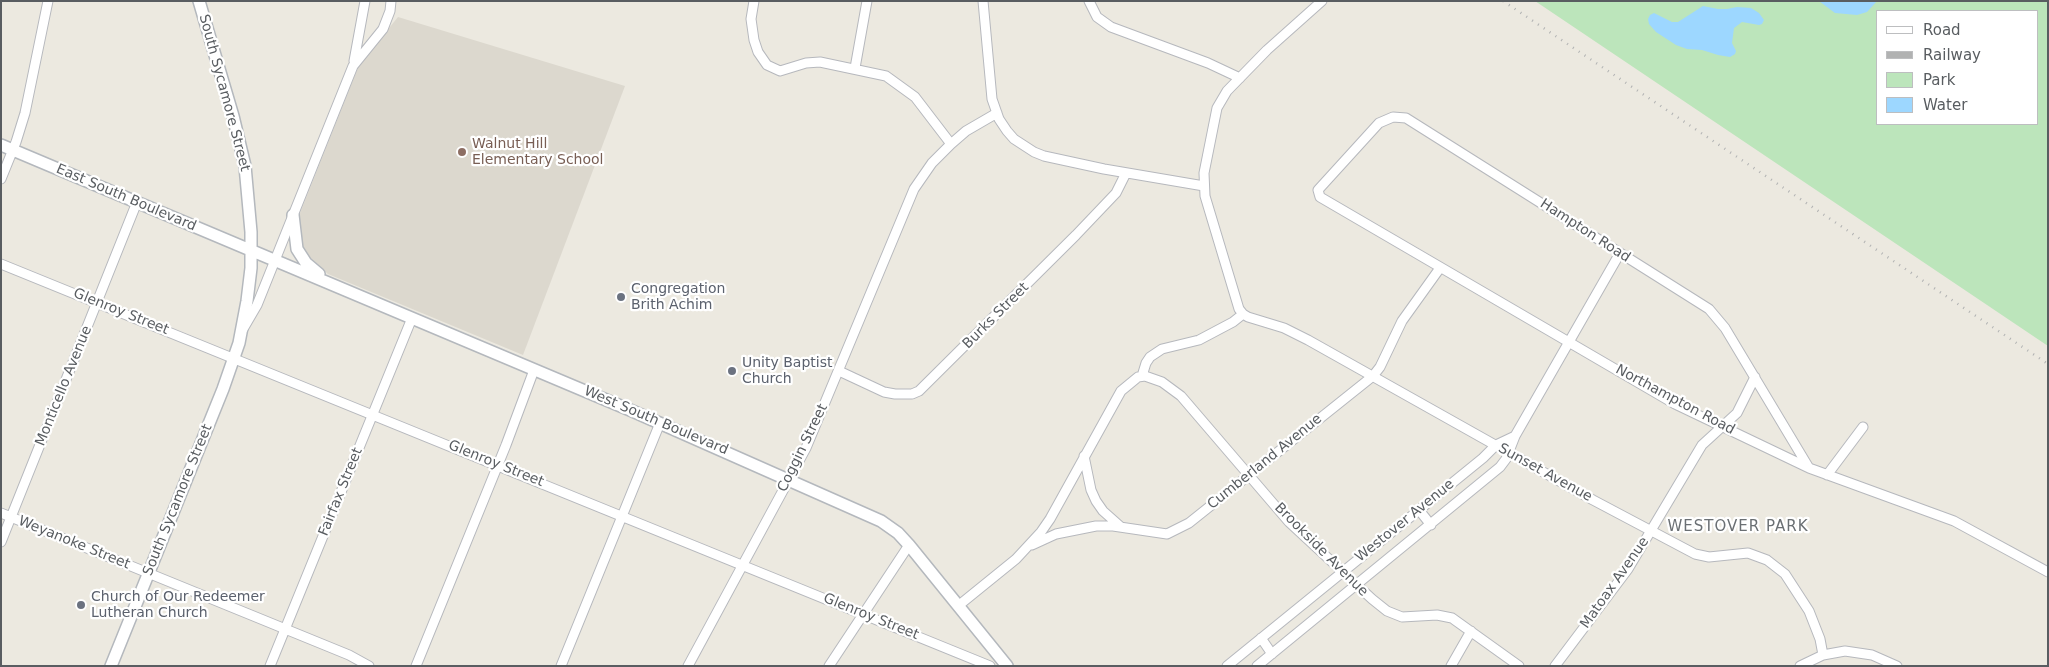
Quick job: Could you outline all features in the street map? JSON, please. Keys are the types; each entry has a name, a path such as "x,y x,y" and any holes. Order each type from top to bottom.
{"street":[{"path":"1,179 13,150 24,113 48,1"},
{"name":"South Sycamore Street","path":"111,666 224,389 241,333 251,268 249,196 245,166 233,116 199,1"},
{"path":"354,66 365,1"},
{"path":"354,66 383,29 390,11 391,1"},
{"path":"754,1 752,27 758,52 764,62 773,69 780,71 806,63 820,62 886,76 904,87 923,106 950,144"},
{"path":"855,68 867,1"},
{"path":"983,1 990,90 997,114 1007,131 1023,145 1044,156 1126,173 1204,186"},
{"path":"1089,1 1097,17 1111,27 1208,63 1240,78"},
{"path":"958,606 1028,547 1050,519 1121,391 1129,383 1142,376 1150,357 1162,349 1199,340 1233,322 1243,314 1210,213 1204,186 1204,173 1217,108 1227,91 1267,50 1322,1"},
{"name":"South Sycamore Street","path":"241,333 257,305 354,66"},
{"name":"Coggin Street","path":"688,666 806,448 914,189 932,163 950,144 966,131 997,114"},
{"name":"Hampton Road","path":"1318,194 1318,190 1326,181 1379,123 1386,119 1401,117 1437,137 1709,309 1725,328 1809,468"},
{"name":"East South Boulevard","path":"1,145 251,250"},
{"name":"Burks Street","path":"839,371 884,392 912,394 926,387 1116,193 1126,173"},
{"name":"Northampton Road","path":"1318,194 1320,197 1440,268 1676,404 1809,468 1954,521 2048,572"},
{"name":"Monticello Avenue","path":"1,542 137,202"},
{"path":"293,215 296,242 302,258 328,282"},
{"name":"West South Boulevard","path":"251,250 660,423 881,521 898,533 909,545 1007,666"},
{"name":"Westover Avenue","path":"1257,666 1500,467 1509,453 1515,436 1620,253"},
{"name":"Glenroy Street","path":"1,264 991,666"},
{"name":"Cumberland Avenue","path":"1028,547 1041,540 1071,530 1096,526 1121,527 1167,534 1189,523 1373,376 1380,367 1402,321 1440,268"},
{"name":"Sunset Avenue","path":"1243,314 1284,328 1651,531 1702,557 1748,553 1767,560 1777,566 1798,592 1809,611 1820,639 1823,655"},
{"name":"Fairfax Street","path":"270,666 412,318"},
{"path":"416,666 498,465 534,370"},
{"name":"Brookside Avenue","path":"1142,376 1152,377 1162,382 1181,396 1290,522 1379,605 1395,615 1412,617 1437,615 1452,618 1519,666"},
{"name":"Matoax Avenue","path":"1555,666 1623,576 1702,445 1737,413 1755,377"},
{"path":"562,666 660,423"},
{"path":"1827,475 1863,427"},
{"name":"Westover Avenue","path":"1227,666 1483,458 1496,445 1515,436"},
{"path":"1084,456 1091,490 1096,501 1111,520 1121,527"},
{"path":"1419,510 1431,525"},
{"name":"Weyanoke Street","path":"1,514 349,655 369,666"},
{"path":"829,666 909,545"},
{"path":"1451,666 1471,631"},
{"path":"1261,638 1272,654"},
{"path":"1800,666 1823,655 1845,651 1872,655 1897,666"},
{"path":"991,666 999,655"}],"shaded area":[{"name":"Walnut Hill Elementary School","path":"398,17 625,86 523,355 328,274 307,255 300,241 298,218 359,65"}],"green space":[{"path":"1535,1 2048,1 2048,346"}],"water":[{"path":"1819,1 1877,1 1867,12 1857,15 1835,13"},
{"path":"1703,6 1718,9 1751,8 1759,13 1764,20 1759,25 1742,22 1734,28 1732,43 1736,51 1730,57 1702,50 1687,49 1676,45 1656,32 1649,24 1648,19 1654,13 1672,22 1678,22"}],"railway":[{"path":"1503,1 2048,364"}],"place":[{"name":"Walnut Hill Elementary School","path":"462,152"},
{"name":"Congregation Brith Achim","path":"621,297"},
{"name":"Unity Baptist Church","path":"732,371"},
{"name":"Church of Our Redeemer Lutheran Church","path":"81,605"}],"district":[{"name":"WESTOVER PARK","path":"1738,527"}]}
